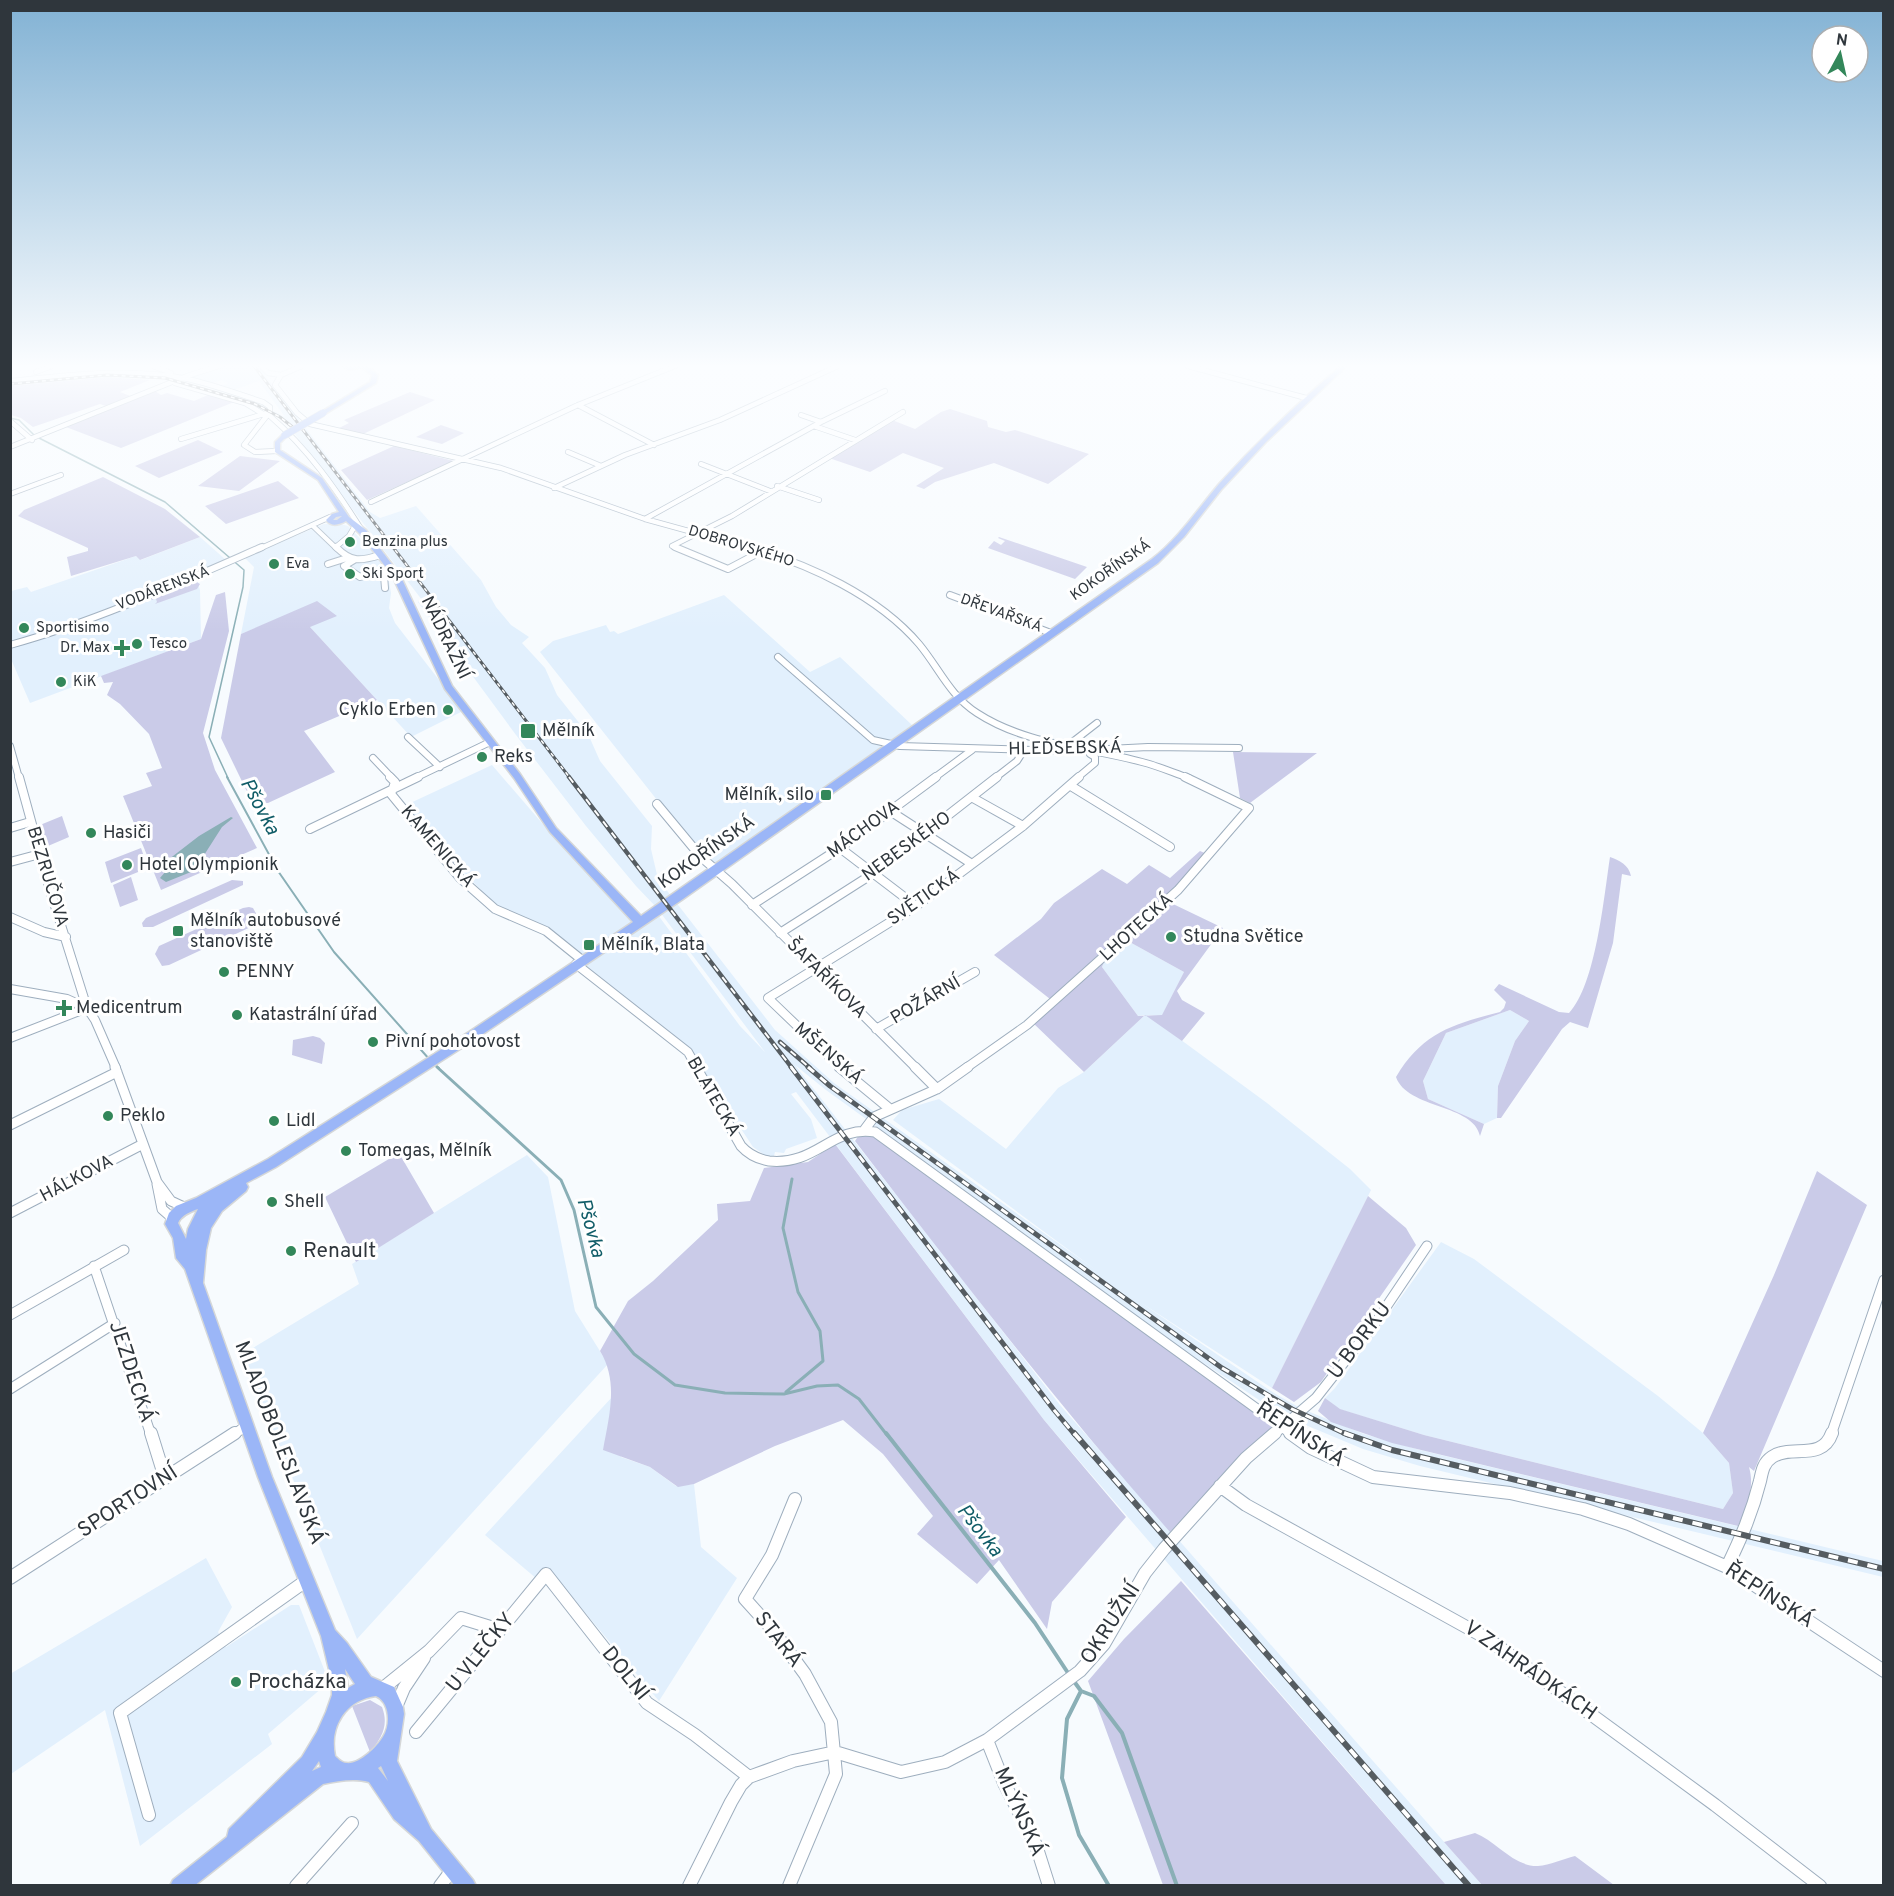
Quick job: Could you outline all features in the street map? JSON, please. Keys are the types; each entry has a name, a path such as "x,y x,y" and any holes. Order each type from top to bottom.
{"main road":[{"path":"282,454 324,483 346,514 334,519"},
{"name":"KOKOŘÍNSKÁ","path":"186,1207 272,1163 473,1035 714,871 1164,554 1252,454"},
{"path":"334,519 337,502"},
{"name":"NÁDRAŽNÍ","path":"346,514 363,532 401,583 448,687 553,830 640,922"},
{"name":"NÁDRAŽNÍ","path":"334,519 355,526"},
{"path":"197,1287 200,1240 210,1216 232,1193 272,1163"},
{"name":"KOKOŘÍNSKÁ","path":"198,1219 229,1187"},
{"name":"MLADOBOLESLAVSKÁ","path":"186,1207 196,1206 198,1219 190,1243 190,1265 197,1287 246,1426 329,1636 340,1682 340,1695 334,1712 308,1763 212,1858"},
{"path":"186,1207 176,1213 173,1225 183,1230 198,1219"},
{"name":"MLADOBOLESLAVSKÁ","path":"173,1225 179,1237 181,1254 190,1265"},
{"name":"MLADOBOLESLAVSKÁ","path":"329,1636 340,1644 363,1680 390,1697 395,1708"},
{"name":"MLADOBOLESLAVSKÁ","path":"334,1712 349,1696 361,1690 377,1689"},
{"path":"395,1708 396,1723 387,1757 390,1772 425,1835"},
{"path":"324,1735 323,1746 327,1761 347,1772"},
{"path":"347,1772 375,1760 391,1739"},
{"path":"179,1886 320,1776 347,1772 374,1775 400,1813 425,1835 467,1886"}],"street":[{"path":"308,454 346,514"},
{"name":"DOBROVSKÉHO","path":"437,454 480,463 645,519 762,551 800,565 873,602 891,615 920,645 958,699 978,714 1005,727 1083,751"},
{"path":"574,454 601,466"},
{"path":"554,488 630,454"},
{"path":"645,519 764,454"},
{"path":"762,551 728,569 672,546 732,516 830,454"},
{"name":"DOBROVSKÉHO","path":"471,455 480,463"},
{"path":"371,502 471,455"},
{"path":"701,464 770,491"},
{"path":"320,471 324,483"},
{"path":"10,494 61,475"},
{"path":"777,486 819,500"},
{"name":"NÁDRAŽNÍ","path":"346,514 363,532"},
{"name":"VODÁRENSKÁ","path":"10,645 50,633 334,519"},
{"path":"314,526 347,558"},
{"path":"337,546 349,536 355,526"},
{"path":"381,555 354,560 344,566 360,577 391,569"},
{"path":"328,564 347,558 354,560"},
{"path":"385,588 384,576 391,569"},
{"name":"DŘEVAŘSKÁ","path":"950,595 1051,633"},
{"path":"778,657 873,740 892,745"},
{"path":"1066,747 1097,723"},
{"path":"408,737 440,767"},
{"path":"310,829 490,742"},
{"name":"HLEĎSEBSKÁ","path":"892,745 972,750 1083,751 1138,747 1239,748"},
{"name":"BEZRUČOVA","path":"11,746 30,822 87,1008"},
{"name":"MÁCHOVA","path":"752,905 840,848 972,750"},
{"name":"NEBESKÉHO","path":"780,933 874,873 927,834 1022,756 1024,750"},
{"name":"SVĚTICKÁ","path":"768,998 916,906 1023,826 1071,786 1096,761 1094,755 1083,751"},
{"name":"LHOTECKÁ","path":"865,1129 874,1117 938,1089 1027,1025 1178,890 1249,808 1188,778 1142,762 1083,751"},
{"name":"KAMENICKÁ","path":"373,758 395,782 391,794 460,878 495,909 546,931 576,964"},
{"path":"1071,786 1170,847"},
{"path":"973,798 1023,826"},
{"name":"ŠAFAŘÍKOVA","path":"657,804 691,847 714,871 732,884 938,1089"},
{"path":"890,811 972,864"},
{"path":"10,828 30,822"},
{"path":"840,848 916,906"},
{"path":"10,862 40,854"},
{"path":"10,917 44,932 66,937"},
{"name":"BLATECKÁ","path":"576,964 688,1052 748,1155 760,1160 797,1160 843,1135 865,1129"},
{"name":"POŽÁRNÍ","path":"876,1029 975,972"},
{"path":"10,989 67,999 87,1008"},
{"name":"MŠENSKÁ","path":"768,998 825,1055 890,1109"},
{"path":"10,1038 87,1008"},
{"name":"MLADOBOLESLAVSKÁ","path":"87,1008 95,1020 117,1072 157,1182 159,1200 173,1225"},
{"path":"10,1125 117,1072"},
{"name":"ŘEPÍNSKÁ","path":"865,1129 882,1136 1311,1448 1374,1477 1510,1493 1582,1509 1629,1524 1727,1567 1884,1671"},
{"name":"HÁLKOVA","path":"10,1214 143,1144"},
{"name":"MLADOBOLESLAVSKÁ","path":"157,1182 171,1201 186,1207"},
{"name":"U BORKU","path":"1281,1426 1298,1414 1325,1388 1378,1319 1427,1246"},
{"path":"10,1315 124,1250"},
{"name":"JEZDECKÁ","path":"94,1266 115,1323 165,1478"},
{"path":"1727,1567 1750,1519 1764,1465 1768,1459 1783,1453 1817,1451 1824,1447 1830,1438 1884,1280"},
{"path":"10,1389 115,1323"},
{"name":"SPORTOVNÍ","path":"10,1578 246,1426"},
{"name":"OKRUŽNÍ","path":"749,1777 785,1763 835,1752 901,1772 945,1762 987,1740 1059,1689 1080,1671 1104,1644 1145,1573 1220,1486 1281,1426"},
{"name":"V ZAHRÁDKÁCH","path":"1220,1486 1246,1505 1488,1639 1715,1805 1820,1886"},
{"name":"STARÁ","path":"795,1499 772,1555 745,1599 772,1629 815,1692 831,1722 835,1752"},
{"name":"U VLEČKY","path":"416,1732 546,1574"},
{"name":"DOLNÍ","path":"546,1574 647,1703 695,1735 749,1777"},
{"path":"150,1815 120,1713 307,1580"},
{"path":"377,1689 429,1651 462,1618 500,1630"},
{"path":"395,1708 404,1688 429,1651"},
{"name":"MLÝNSKÁ","path":"987,1740 1004,1783 1036,1845 1049,1886"},
{"path":"789,1886 836,1774 835,1752"},
{"path":"689,1886 702,1855 731,1802 741,1785 749,1777"},
{"path":"296,1886 352,1823"},
{"path":"440,1886 453,1868"}],"shaded area":[{"path":"163,454 217,454 159,478 135,466"},
{"path":"311,454 326,454 370,512 380,518 416,506 481,580 496,607 511,625 529,637 522,643 545,668 557,695 588,734 600,761 652,826 651,849 658,879 775,1030 834,1083 1096,1270 893,1120 902,1110 939,1099 1006,1149 1058,1088 1084,1072 1145,1015 1138,1016 1102,967 1104,962 1126,940 1184,972 1162,1016 1147,1015 1267,1103 1350,1169 1371,1190 1272,1388 1140,1302 1274,1393 1300,1408 1364,1434 1420,1450 1883,1561 1883,1577 1420,1466 1363,1449 1296,1421 1268,1406 1196,1358 826,1090 795,1065 1060,1405 1482,1885 1446,1885 1044,1420 796,1092 791,1094 811,1119 817,1138 786,1149 784,1153 775,1152 774,1156 766,1156 753,1147 689,1050 585,967 548,931 499,909 435,842 406,805 492,765 560,844 637,927 658,915 740,1026 765,1052 657,908 586,826 516,735 418,602 422,600"},
{"path":"375,454 428,454 454,461 367,500 341,470"},
{"path":"835,454 900,454 870,472 829,458"},
{"path":"907,454 1088,454 1048,484 994,463 935,482 924,489 916,486 944,468"},
{"path":"240,456 280,461 239,491 198,486"},
{"path":"103,477 165,509 200,537 140,560 136,556 71,576 67,557 88,551 88,548 18,516 24,510"},
{"path":"278,481 299,498 226,524 205,506"},
{"path":"337,523 348,526 387,570 391,593 389,608 395,623 463,711 411,737 310,627 317,602 241,634 254,567 244,557 324,524"},
{"path":"200,537 226,560 195,574 200,590 201,639 30,703 11,659 11,591 27,587 31,592 136,556 141,560"},
{"path":"999,537 1087,567 1075,579 988,548 994,541 1001,545 1005,541"},
{"path":"195,581 200,584 197,589 155,604 156,599 152,600 150,597"},
{"path":"225,592 229,631 203,733 215,770 257,848 161,890 123,796 152,786 146,773 162,768 149,734 120,704 107,695 113,682 104,683 101,676 201,639 216,595"},
{"path":"724,595 810,672 840,657 912,725 710,867 540,652 553,641 606,625 610,632 614,631 618,634"},
{"path":"317,601 337,616 310,627 377,700 304,731 335,772 268,803 252,802 221,738 241,634"},
{"path":"1233,752 1317,753 1250,803 1240,798"},
{"path":"62,816 69,837 48,846 40,825"},
{"path":"231,817 233,818 222,827 199,863 201,868 166,882 160,878 166,871 184,860 164,866 164,863 199,836"},
{"name":"Hotel Olympionik","path":"141,848 148,868 111,883 105,862"},
{"path":"1200,851 1207,854 1180,883 1050,999 994,955 1041,919 1054,903 1102,869 1127,884 1149,865 1170,878"},
{"path":"1610,857 1626,866 1631,876 1622,874 1613,943 1588,1028 1570,1022 1562,1029 1501,1118 1497,1118 1498,1086 1515,1041 1529,1021 1510,1010 1446,1033 1423,1081 1428,1099 1484,1124 1480,1136 1475,1126 1466,1118 1413,1095 1403,1087 1396,1077 1406,1062 1428,1040 1453,1026 1500,1012 1504,1008 1506,1002 1494,990 1499,984 1559,1012 1569,1013 1578,1000 1592,962 1602,916"},
{"path":"131,877 138,900 120,907 113,885"},
{"path":"232,880 243,881 243,885 153,927 143,927 142,923 146,918"},
{"path":"1171,903 1223,928 1177,991 1182,1000 1205,1013 1182,1041 1146,1016 1162,1015 1184,972 1126,940"},
{"path":"249,907 253,908 259,919 255,925 169,965 162,966 155,954 159,946"},
{"path":"1104,962 1102,967 1138,1016 1144,1016 1084,1072 1032,1022"},
{"path":"1510,1010 1529,1021 1515,1041 1498,1086 1497,1118 1484,1124 1428,1099 1423,1081 1446,1033"},
{"path":"313,1036 325,1043 322,1064 292,1055 293,1040"},
{"path":"859,1135 870,1135 883,1143 1273,1426 1170,1532 1048,1388 970,1290 855,1141"},
{"path":"835,1144 1044,1420 1126,1517 1052,1602 1047,1629 999,1560 977,1584 917,1534 933,1516 883,1454 843,1420 775,1446 694,1484 678,1487 650,1467 603,1450 610,1412 611,1387 606,1363 600,1351 628,1301 653,1281 718,1220 717,1204 750,1201 764,1168 808,1162"},
{"path":"399,1153 434,1213 356,1262 325,1197"},
{"path":"527,1155 548,1177 575,1311 608,1364 357,1639 243,1354 359,1284 352,1264"},
{"path":"1817,1171 1867,1205 1754,1471 1749,1467 1751,1490 1738,1526 1392,1443 1331,1422 1318,1411 1325,1398 1340,1409 1424,1435 1723,1509 1733,1493 1729,1463 1703,1433 1774,1275"},
{"path":"1368,1196 1406,1228 1416,1245 1321,1382 1294,1402 1272,1388"},
{"path":"1441,1242 1474,1259 1658,1396 1703,1433 1729,1463 1733,1493 1723,1509 1424,1435 1339,1409 1325,1398 1335,1388"},
{"path":"613,1396 621,1457 650,1467 676,1486 694,1484 701,1547 737,1578 659,1701 547,1567 537,1579 485,1535"},
{"path":"206,1558 232,1607 218,1632 226,1647 291,1605 299,1605 329,1682 268,1734 272,1744 140,1846 105,1710 11,1774 10,1674"},
{"path":"1181,1581 1446,1885 1163,1885 1088,1681 1124,1639"},
{"path":"370,1700 382,1707 385,1720 381,1736 370,1752 352,1706"},
{"path":"1475,1833 1513,1858 1529,1865 1538,1866 1575,1856 1614,1885 1482,1885 1444,1842"}],"waterway":[{"name":"Pšovka","path":"71,454 165,502 244,570 243,587 209,737 228,778"},
{"name":"Pšovka","path":"227,777 278,871 334,952 430,1060"},
{"name":"Pšovka","path":"434,1064 439,1068"},
{"name":"Pšovka","path":"437,1067 561,1180 574,1210 596,1307 634,1354 675,1385 725,1393 784,1394 817,1386 838,1385 859,1399 887,1435"},
{"path":"786,1392 823,1361 820,1331 798,1292 783,1228 792,1179"},
{"name":"Pšovka","path":"886,1433 1035,1623 1068,1673"},
{"name":"Pšovka","path":"1073,1680 1081,1691"},
{"name":"Pšovka","path":"1081,1691 1094,1696 1122,1733 1177,1886"},
{"path":"1081,1691 1067,1719 1062,1778 1079,1835 1109,1886"}],"railway":[{"path":"322,454 570,778"},
{"path":"569,777 792,1068"},
{"path":"780,1042 810,1068"},
{"path":"791,1067 1075,1435"},
{"path":"808,1067 830,1086 1222,1368 1292,1409 1348,1435"},
{"path":"1074,1433 1469,1886"},
{"path":"1344,1433 1392,1450 1884,1569"}],"place":[{"name":"Benzina plus","path":"350,542"},
{"name":"Eva","path":"274,564"},
{"name":"Ski Sport","path":"350,574"},
{"name":"Sportisimo","path":"24,628"},
{"name":"Tesco","path":"137,644"},
{"name":"Dr. Max","path":"122,648"},
{"name":"KiK","path":"61,682"},
{"name":"Cyklo Erben","path":"448,710"},
{"name":"Mělník","path":"528,731"},
{"name":"Reks","path":"482,757"},
{"name":"Mělník, silo","path":"826,795"},
{"name":"Hasiči","path":"91,833"},
{"name":"Hotel Olympionik","path":"127,865"},
{"name":"Mělník autobusové stanoviště","path":"178,931"},
{"name":"Studna Světice","path":"1171,937"},
{"name":"Mělník, Blata","path":"589,945"},
{"name":"PENNY","path":"224,972"},
{"name":"Medicentrum","path":"64,1008"},
{"name":"Katastrální úřad","path":"237,1015"},
{"name":"Pivní pohotovost","path":"373,1042"},
{"name":"Peklo","path":"108,1116"},
{"name":"Lidl","path":"274,1121"},
{"name":"Tomegas, Mělník","path":"346,1151"},
{"name":"Shell","path":"272,1202"},
{"name":"Renault","path":"291,1251"},
{"name":"Procházka","path":"236,1682"}]}
